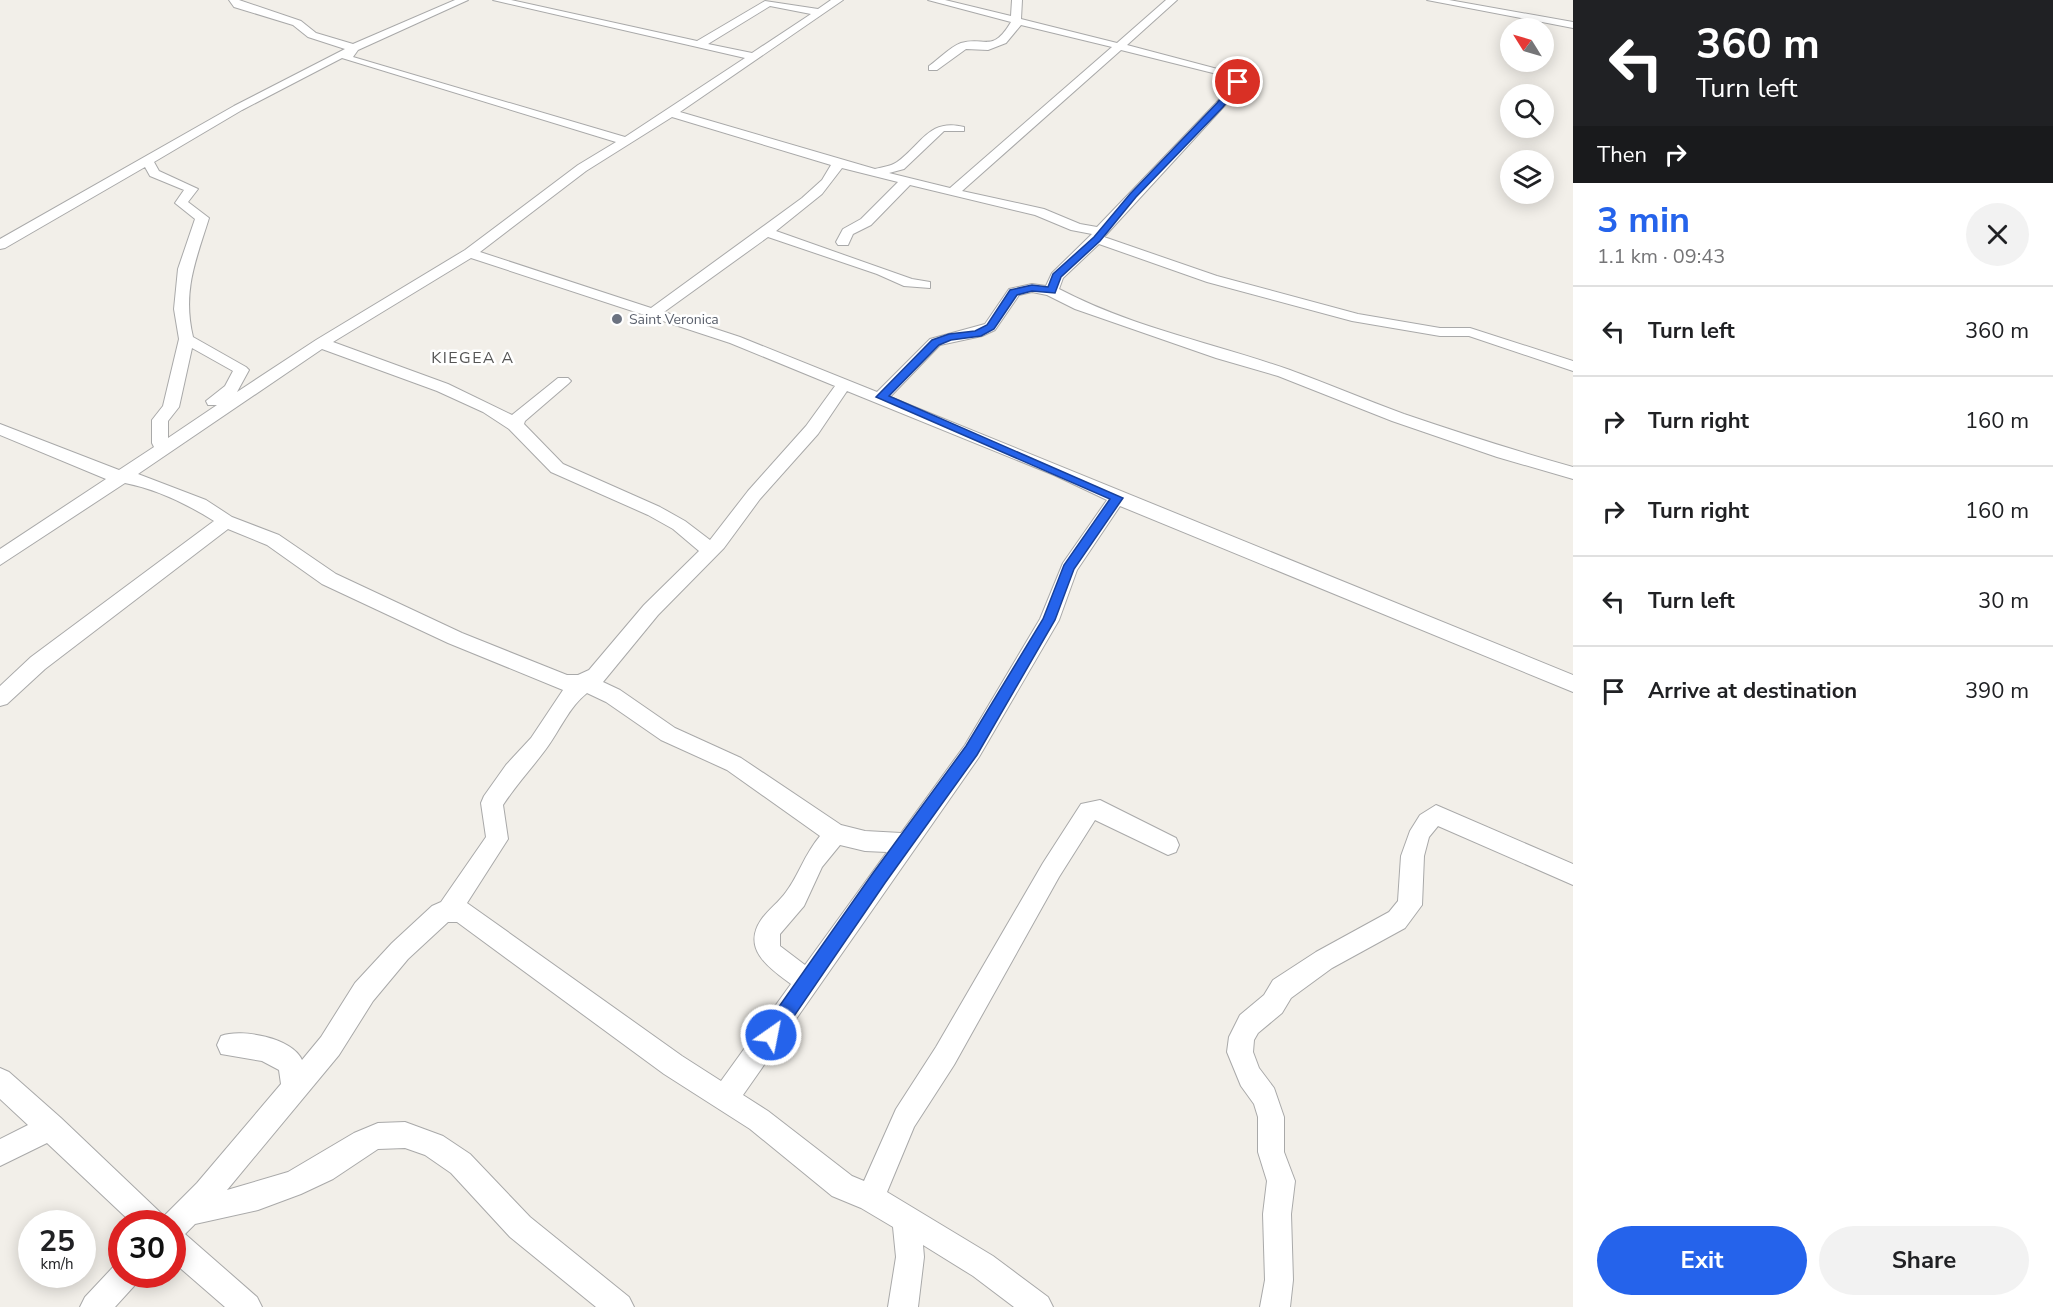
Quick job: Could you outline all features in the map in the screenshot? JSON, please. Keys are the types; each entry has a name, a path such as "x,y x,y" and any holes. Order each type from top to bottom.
{"street":[{"path":"234,0 238,6 297,23 306,33 354,48"},
{"path":"0,245 148,162 167,147 354,48 463,0"},
{"path":"498,0 754,57"},
{"path":"158,449 321,343 470,253 582,168 671,113 838,0"},
{"path":"933,0 1235,74 1240,79 1220,105 1099,236 1057,276 1051,291"},
{"path":"933,68 964,46 988,47 1002,41 1016,24 1017,0"},
{"path":"953,192 1172,0"},
{"path":"1432,0 1573,25"},
{"path":"698,45 771,2 819,12"},
{"path":"354,48 347,58 627,141"},
{"path":"671,113 838,163 1039,212 1212,279 1357,318 1440,332 1470,332 1573,366"},
{"path":"877,172 900,166 940,129 960,129"},
{"path":"148,162 154,173 192,189 181,203 202,218 188,258 182,299 186,339 171,407 160,420 158,449"},
{"path":"656,312 766,232 828,180 835,173 838,163"},
{"path":"843,242 848,232 866,222 906,181"},
{"path":"766,232 872,267 909,283 925,285"},
{"path":"470,253 639,309 656,312 881,397 1117,498 1573,684"},
{"path":"881,397 935,342 949,337 977,333 990,327 1014,292 1032,288 1051,291 1080,306 1221,355 1283,373 1408,421 1503,453 1573,473"},
{"path":"0,558 122,477 231,388 242,370 186,339"},
{"path":"321,343 462,397 516,426 544,459 557,468 654,511 679,525 711,550"},
{"path":"516,426 517,419 563,381"},
{"path":"449,910 497,839 492,803 514,771 538,744 571,694 591,680 651,610 711,550 760,488 812,430 844,384"},
{"path":"0,429 122,477 144,481 200,504 226,521 273,540 329,579 455,638 566,683 591,680 668,734 734,764 759,779 835,834 865,841 903,843"},
{"path":"724,1099 903,843 912,836 927,809 972,751 1049,620 1069,568 1117,498"},
{"path":"0,698 39,663 226,521"},
{"path":"871,1198 905,1118 945,1056 1052,870 1089,811 1094,808 1100,810 1168,845"},
{"path":"1275,1307 1279,1280 1277,1214 1281,1181 1271,1152 1271,1117 1264,1097 1250,1077 1240,1052 1242,1037 1249,1024 1273,1004 1281,989 1324,960 1397,920 1410,905 1408,883 1410,864 1422,830 1430,818 1436,815 1573,875"},
{"path":"806,981 770,953 767,941 769,929 796,898 814,860 835,834"},
{"path":"186,1213 330,1046 364,992 400,951 440,914 449,910 461,911 724,1099 759,1120 842,1186 871,1198 983,1266 1038,1307"},
{"path":"230,1045 251,1045 275,1051 290,1062 295,1088"},
{"path":"0,1081 138,1210"},
{"path":"0,1153 52,1128"},
{"path":"186,1218 247,1201 322,1169 345,1153 378,1136 410,1136 426,1140 480,1180 501,1210 619,1307"},
{"path":"903,1307 910,1257 906,1220"},
{"path":"186,1254 247,1307"},
{"path":"95,1307 113,1288"}],"place":[{"name":"Saint Veronica","path":"617,319"}],"district":[{"name":"KIEGEA A","path":"473,357"}],"route":[{"path":"771,1035 903,843 912,836 927,809 972,751 1049,620 1069,568 1117,498 1060,471 881,397 935,342 949,337 977,333 990,327 1014,292 1032,288 1051,291 1052,282 1057,276 1097,239 1100,232 1220,105 1238,82"}]}
